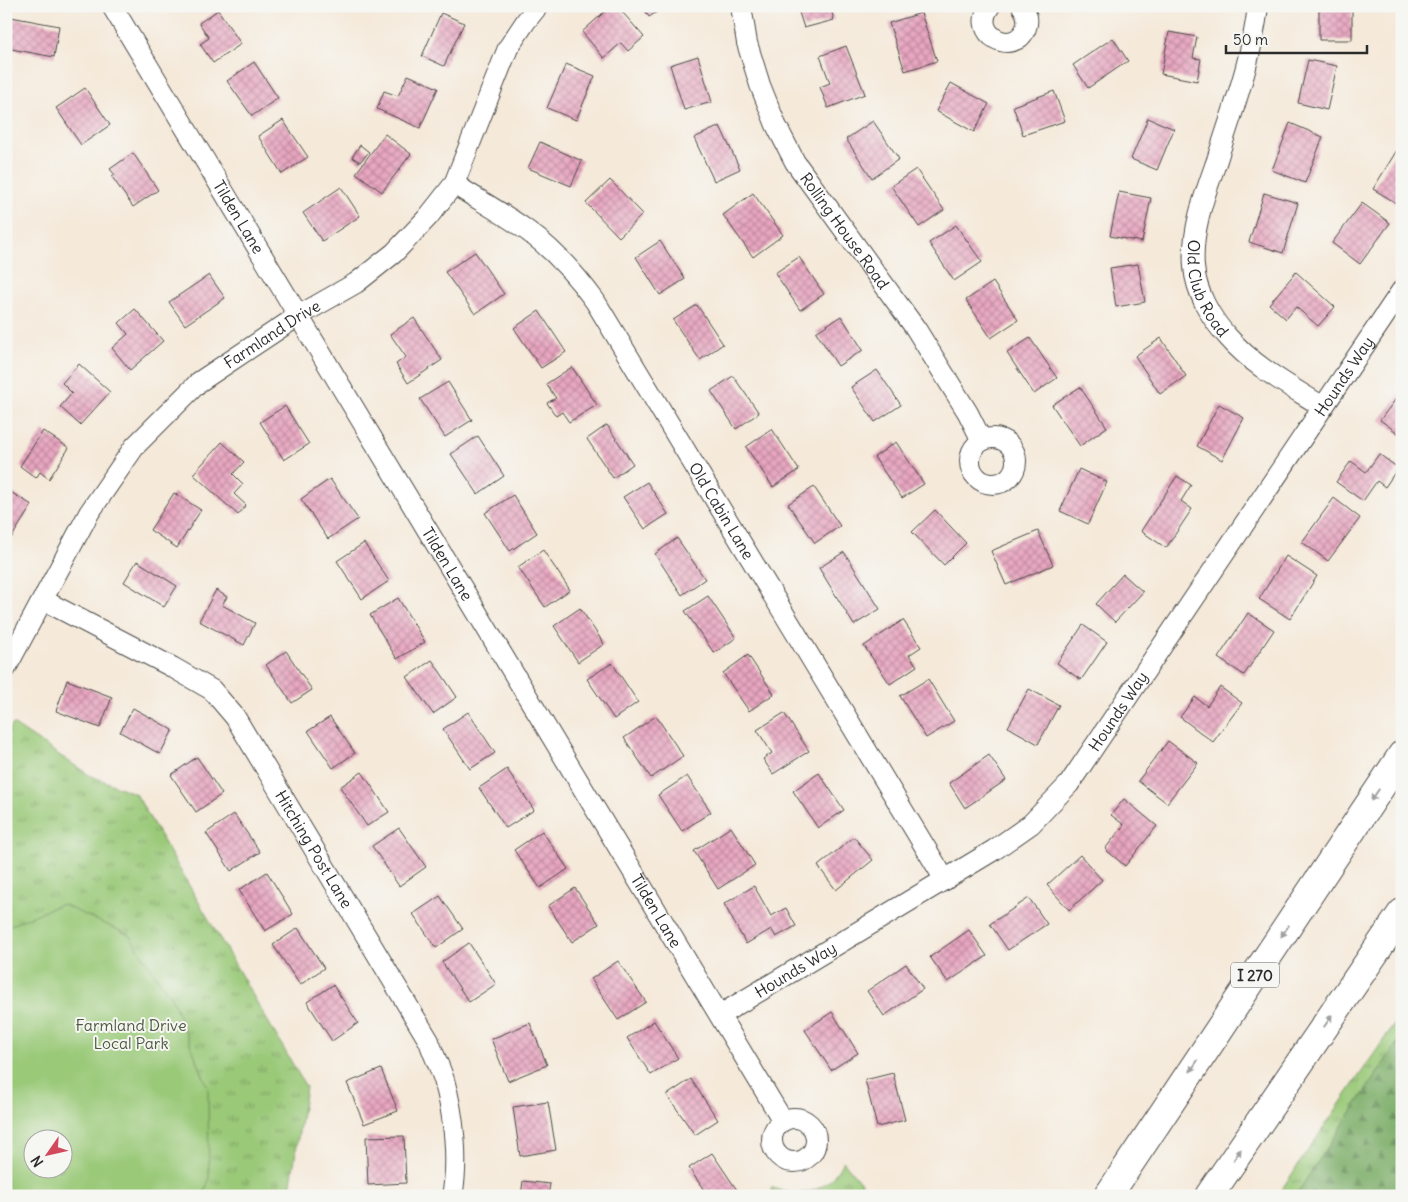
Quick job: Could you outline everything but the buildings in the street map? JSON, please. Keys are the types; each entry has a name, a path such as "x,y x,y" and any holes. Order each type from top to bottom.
{"highway":[{"name":"I 270","path":"1108,1196 1402,755"},
{"path":"1209,1196 1402,913"}],"street":[{"name":"Tilden Lane","path":"112,6 783,1121"},
{"name":"Farmland Drive","path":"6,668 89,513 135,446 199,382 298,316 356,283 376,269 428,217 454,184 508,48 538,6"},
{"name":"Rolling House Road","path":"741,6 748,43 760,85 776,125 795,162 916,329 968,413 982,441"},
{"path":"990,6 985,15 986,30 991,36 1004,42 1012,41 1024,32 1027,26 1027,8"},
{"name":"Old Club Road","path":"1258,6 1245,73 1199,214 1194,243 1194,267 1197,283 1203,298 1214,319 1228,337 1258,364 1323,407"},
{"name":"Old Cabin Lane","path":"454,184 529,231 556,254 577,276 595,301 945,880"},
{"name":"Hounds Way","path":"720,1015 994,850 1031,824 1069,784 1402,290"},
{"name":"Hitching Post Lane","path":"43,600 212,690 235,717 429,1040 444,1081 454,1131 455,1156 452,1196"}],"green space":[{"name":"Farmland Drive Local Park","path":"13,724 89,775 136,794 306,1087 289,1196 6,1196 6,732"},
{"path":"61,904 129,935 173,1001 208,1088 209,1180 203,1196 6,1196 6,927"},
{"path":"1402,1013 1402,1196 1277,1196"},
{"path":"1402,1036 1402,1196 1295,1196"},
{"path":"843,1161 872,1196 772,1196 771,1187 782,1191 803,1193 822,1186 837,1172"}]}
